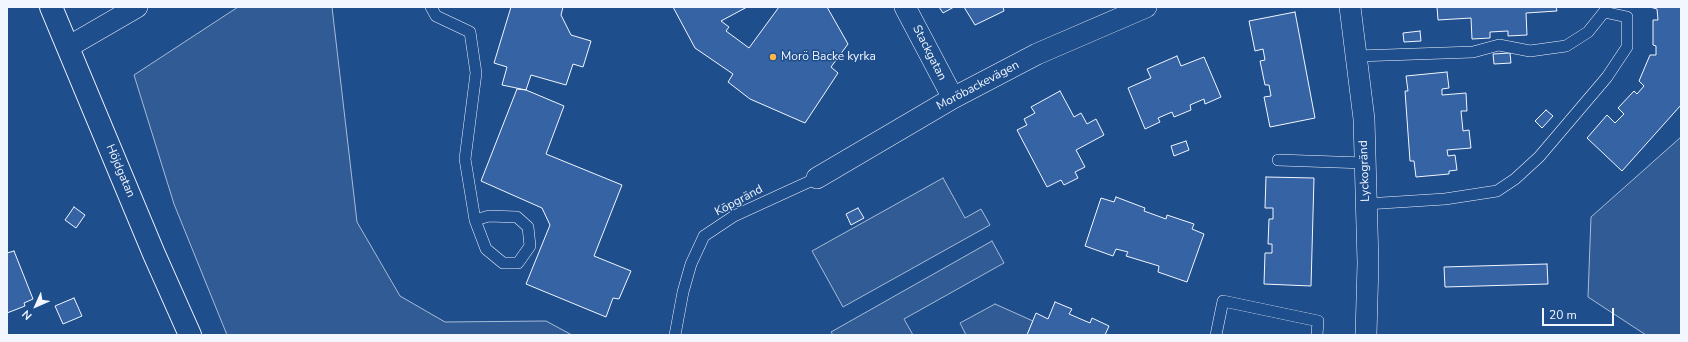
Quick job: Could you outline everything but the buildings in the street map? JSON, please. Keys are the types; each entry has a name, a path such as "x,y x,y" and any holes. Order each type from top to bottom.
{"street":[{"name":"Höjdgatan","path":"51,7 154,254 190,335"},
{"path":"68,47 137,7"},
{"name":"Stackgatan","path":"905,7 953,98"},
{"name":"Moröbackevägen","path":"817,178 953,98 1037,54 1146,7"},
{"name":"Lyckogränd","path":"1350,7 1364,119 1368,263 1366,335"}],"lane":[{"path":"431,7 436,16 470,32 476,73 465,159 475,220 486,249 503,263 518,263 530,246 528,228 517,217 490,216 475,220"},
{"path":"1357,56 1473,52 1499,45 1530,51 1566,46 1588,32 1604,12 1627,17 1627,47 1611,71 1539,157 1516,179 1497,191 1445,199 1366,204"},
{"path":"1278,160 1365,163"},
{"name":"Köpgränd","path":"675,335 683,292 691,264 704,236 734,216 817,178"},
{"path":"1216,335 1223,301 1318,321 1317,335"}],"shaded area":[{"path":"238,7 332,7 357,222 400,296 445,322 546,321 572,335 227,335 174,204 134,75"},
{"path":"1681,137 1681,335 1646,335 1588,297 1591,217"},
{"path":"943,178 965,218 981,209 990,225 843,307 812,251"},
{"path":"992,241 1004,263 904,319 913,335 833,335 831,332"},
{"path":"995,304 1033,321 1027,335 966,335 960,323"}],"place":[{"name":"Morö Backe kyrka","path":"773,57"}]}
